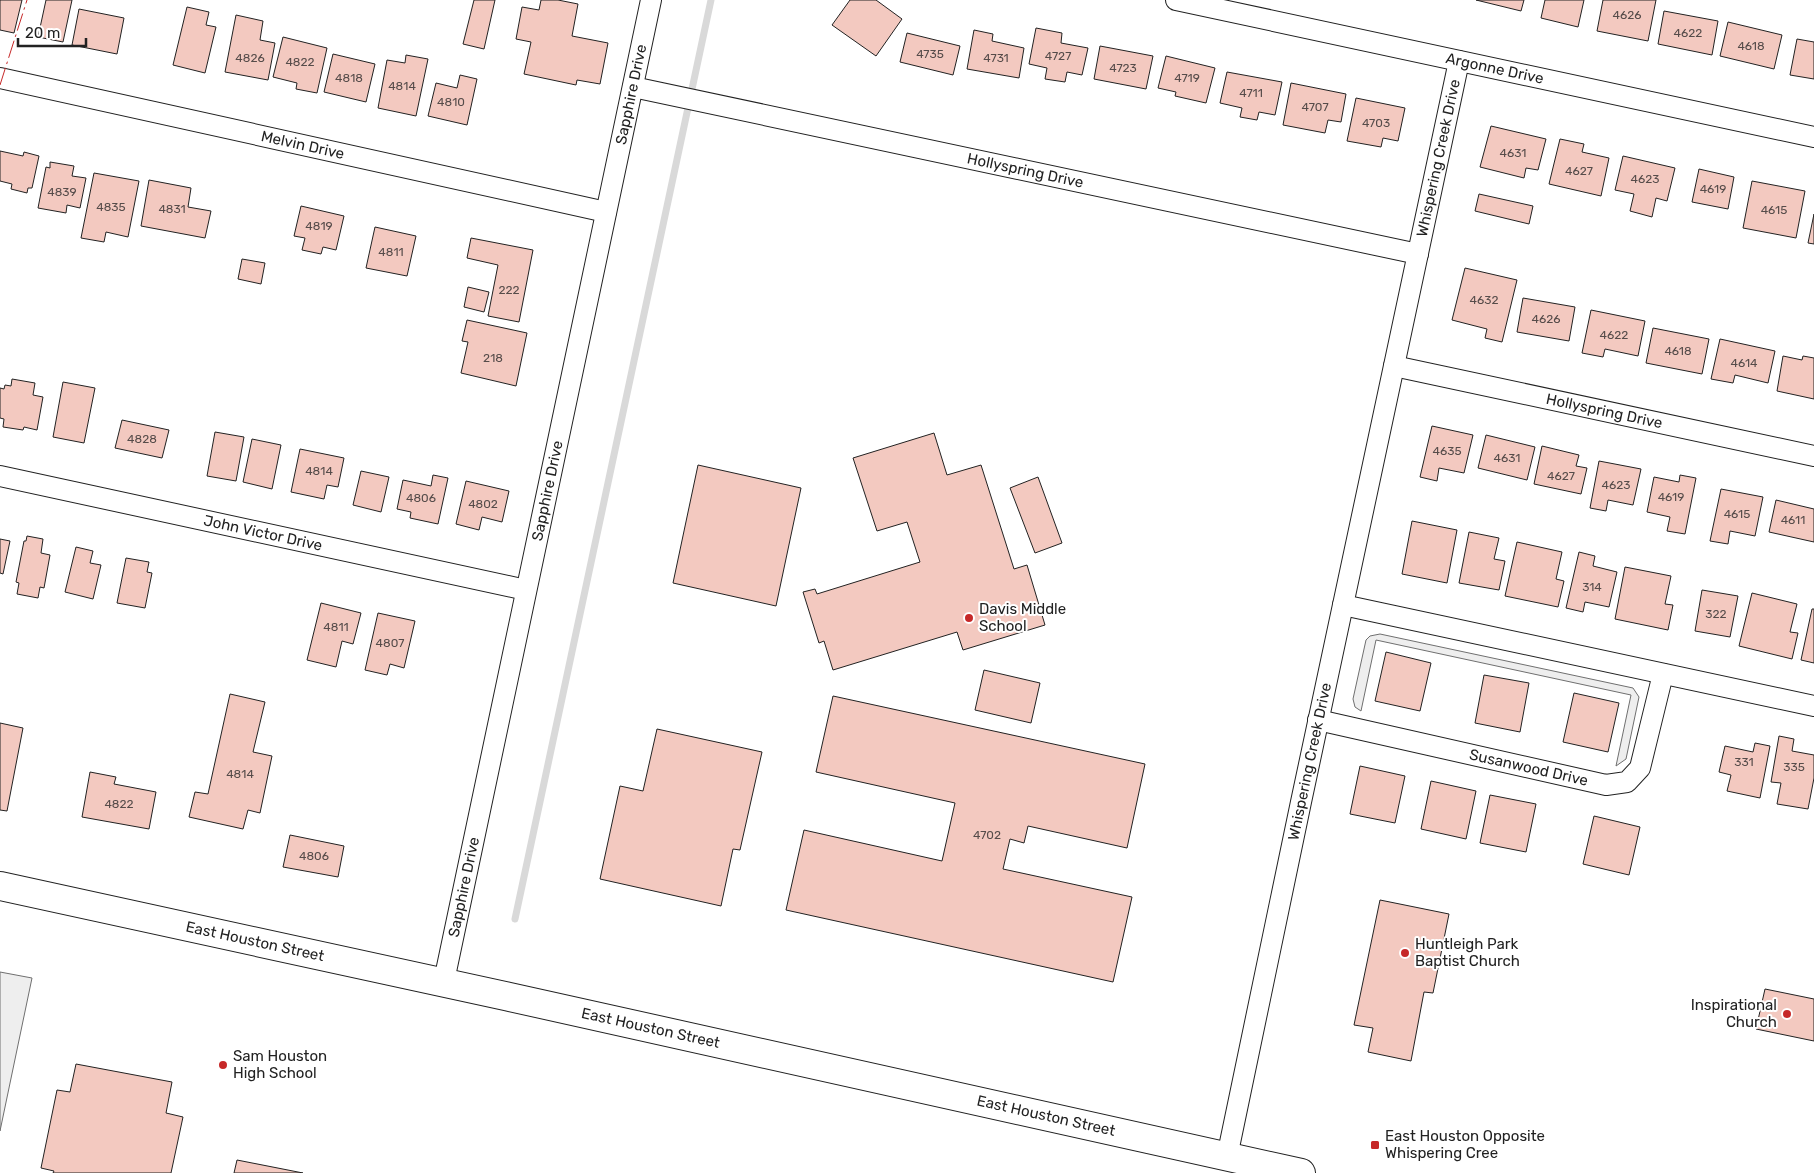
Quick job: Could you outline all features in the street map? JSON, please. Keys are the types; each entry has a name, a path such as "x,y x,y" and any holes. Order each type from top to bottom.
{"main road":[{"name":"East Houston Street","path":"0,886 444,982 1301,1173"}],"street":[{"name":"Sapphire Drive","path":"444,982 651,0"},
{"name":"Argonne Drive","path":"1176,0 1814,137"},
{"name":"Whispering Creek Drive","path":"1228,1157 1318,720 1459,61"},
{"name":"Melvin Drive","path":"0,78 606,212"},
{"name":"Hollyspring Drive","path":"633,87 1418,254"},
{"name":"Hollyspring Drive","path":"1394,366 1814,456"},
{"name":"John Victor Drive","path":"0,476 526,590"},
{"path":"1343,605 1814,706"},
{"name":"Susanwood Drive","path":"1318,720 1606,785 1627,782 1640,768 1663,674"}],"shaded area":[{"path":"1380,634 1633,688 1639,697 1626,759 1616,766 1631,695 1376,640 1361,711 1355,707 1353,699 1366,640 1370,636"},
{"path":"0,972 32,978 0,1131"}],"building":[{"path":"0,0 22,0 14,33 0,30"},
{"path":"46,0 72,0 63,42 38,37"},
{"path":"474,0 495,0 484,49 463,44"},
{"path":"541,0 558,0 578,4 572,36 608,43 600,84 577,80 576,85 524,74 531,42 516,39 522,7 539,10"},
{"path":"850,0 876,0 902,19 876,56 832,25"},
{"path":"1476,0 1524,0 1521,11"},
{"path":"1545,0 1584,0 1578,27 1541,18"},
{"path":"1603,0 1656,0 1648,41 1597,31"},
{"path":"187,7 209,12 206,25 216,27 205,73 173,65"},
{"path":"79,9 124,18 117,54 72,45"},
{"path":"1664,11 1718,21 1712,55 1658,44"},
{"path":"236,15 263,21 260,40 275,43 268,80 225,72"},
{"path":"1728,22 1782,35 1774,69 1720,56"},
{"path":"1036,28 1062,33 1061,43 1088,48 1082,75 1067,72 1065,82 1045,79 1047,68 1029,64"},
{"path":"974,30 993,34 992,41 1024,48 1019,78 967,69"},
{"path":"907,33 960,46 953,75 900,62"},
{"path":"283,37 327,48 317,93 296,89 297,83 273,77"},
{"path":"1797,39 1814,42 1814,79 1790,75"},
{"path":"1100,46 1153,56 1146,89 1094,79"},
{"path":"333,54 375,64 366,102 324,92"},
{"path":"406,55 428,59 416,116 378,108 387,60 405,63"},
{"path":"1166,56 1215,68 1206,103 1175,96 1176,92 1158,88"},
{"path":"1227,72 1282,82 1275,115 1259,112 1257,120 1240,117 1242,108 1220,103"},
{"path":"460,75 477,79 467,125 428,116 436,83 457,88"},
{"path":"1291,83 1346,94 1341,122 1328,120 1325,133 1283,125"},
{"path":"1356,98 1405,108 1398,141 1383,138 1381,147 1347,141"},
{"path":"1491,126 1546,139 1538,170 1526,168 1524,178 1480,167"},
{"path":"1560,139 1584,144 1582,152 1609,158 1601,196 1549,184"},
{"path":"0,151 23,156 24,152 39,156 32,188 28,188 27,193 11,189 12,184 0,181"},
{"path":"1623,156 1675,168 1667,201 1656,198 1652,217 1630,211 1634,194 1615,190"},
{"path":"50,162 74,166 72,176 86,178 80,208 67,205 66,213 38,208 46,167 50,168"},
{"path":"1699,169 1734,177 1728,209 1692,202"},
{"path":"94,173 139,181 128,237 106,232 104,242 81,238"},
{"path":"149,180 191,188 188,207 211,211 205,238 141,226"},
{"path":"1752,181 1805,191 1796,238 1743,228"},
{"path":"1479,194 1533,206 1529,224 1475,211"},
{"path":"301,206 344,216 336,250 323,247 321,254 302,250 305,238 294,236"},
{"path":"1814,214 1814,244 1808,243"},
{"path":"375,227 416,236 407,276 366,268"},
{"path":"471,238 533,250 519,322 488,316 498,265 467,258"},
{"path":"242,259 265,263 261,284 238,279"},
{"path":"1465,268 1517,280 1502,342 1485,338 1487,329 1452,320"},
{"path":"468,287 489,292 484,312 464,307"},
{"path":"1523,298 1575,307 1569,341 1517,332"},
{"path":"1591,310 1645,321 1638,356 1605,349 1603,357 1582,353"},
{"path":"467,320 527,333 516,386 461,373 468,342 462,341"},
{"path":"1653,328 1709,339 1702,374 1646,363"},
{"path":"1720,339 1775,351 1768,383 1735,375 1733,383 1711,379"},
{"path":"1783,356 1802,360 1803,356 1814,358 1814,399 1777,391"},
{"path":"12,379 35,383 33,395 43,397 37,430 24,427 23,430 3,427 4,419 0,418 0,388 4,389 5,385 11,386"},
{"path":"63,382 95,388 84,443 53,437"},
{"path":"122,420 169,430 162,458 115,448"},
{"path":"1432,426 1473,435 1464,473 1439,468 1437,481 1420,477"},
{"path":"215,432 244,437 236,481 207,476"},
{"path":"934,433 947,475 981,465 1014,569 1027,565 1045,625 963,650 957,632 833,670 824,641 819,643 803,592 815,589 817,594 920,562 907,522 877,531 853,458"},
{"path":"1486,435 1535,447 1527,480 1478,468"},
{"path":"252,439 281,445 272,489 243,482"},
{"path":"1542,446 1579,455 1576,466 1587,468 1581,494 1534,484"},
{"path":"300,449 344,458 338,487 327,485 324,499 291,492"},
{"path":"1599,461 1641,469 1633,505 1608,500 1606,511 1590,508"},
{"path":"698,465 801,488 776,606 673,583"},
{"path":"361,471 389,477 381,512 353,505"},
{"path":"433,475 448,478 438,524 410,518 411,512 397,509 403,480 431,486"},
{"path":"1680,475 1696,478 1685,534 1667,531 1670,517 1647,512 1654,477 1679,482"},
{"path":"1038,477 1062,543 1035,553 1010,488"},
{"path":"466,481 509,491 502,522 482,517 479,530 456,524"},
{"path":"1721,489 1763,497 1755,536 1730,531 1728,544 1710,541"},
{"path":"1776,500 1814,509 1814,542 1769,532"},
{"path":"1412,521 1457,530 1447,583 1402,574"},
{"path":"1469,532 1499,538 1494,559 1505,561 1499,590 1459,583"},
{"path":"27,536 43,539 41,553 50,555 44,588 40,587 38,598 17,594 19,583 16,582 24,541 26,541"},
{"path":"0,539 10,541 3,574 0,573"},
{"path":"1517,542 1562,552 1556,579 1564,581 1558,607 1505,596"},
{"path":"76,547 93,551 90,563 101,565 93,599 65,592"},
{"path":"1579,552 1595,556 1593,566 1617,572 1609,607 1585,602 1583,612 1566,608"},
{"path":"126,558 149,562 147,572 152,573 145,608 117,603"},
{"path":"1625,567 1671,576 1665,604 1673,605 1668,630 1615,619"},
{"path":"1702,590 1738,596 1730,637 1695,631"},
{"path":"1752,593 1797,604 1790,632 1798,633 1792,659 1739,646"},
{"path":"321,603 361,613 353,644 342,641 336,667 307,660"},
{"path":"1812,609 1814,609 1814,663 1801,660"},
{"path":"378,613 415,621 404,668 390,664 387,675 365,670"},
{"path":"1386,652 1431,663 1420,711 1375,701"},
{"path":"984,670 1040,683 1031,723 975,710"},
{"path":"1484,675 1529,683 1520,732 1475,723"},
{"path":"1574,693 1619,703 1608,752 1563,742"},
{"path":"230,694 265,702 253,752 272,756 260,813 248,810 243,829 189,817 195,792 208,794"},
{"path":"833,696 1145,764 1127,848 1028,826 1024,843 1010,839 1003,869 1132,897 1113,982 786,910 804,830 942,861 955,803 816,772"},
{"path":"0,723 23,728 7,811 0,810"},
{"path":"657,729 762,752 740,850 733,849 721,906 600,879 620,786 643,791"},
{"path":"1779,736 1794,739 1792,751 1814,755 1814,778 1808,809 1777,804 1781,783 1771,782"},
{"path":"1755,743 1770,746 1760,798 1727,791 1731,775 1719,772 1725,746 1753,752"},
{"path":"1360,766 1405,776 1395,823 1350,814"},
{"path":"90,772 116,777 114,784 156,792 149,829 82,817"},
{"path":"1431,781 1476,791 1466,839 1421,829"},
{"path":"1490,795 1536,804 1526,852 1480,843"},
{"path":"1594,816 1640,827 1629,875 1583,864"},
{"path":"290,835 344,846 338,877 283,867"},
{"name":"Huntleigh Park Baptist Church","path":"1380,900 1449,914 1433,993 1424,992 1411,1061 1368,1052 1373,1028 1354,1025"},
{"name":"Inspirational Church","path":"1765,989 1814,999 1814,1041 1756,1029"},
{"path":"76,1064 172,1082 166,1113 183,1117 171,1173 53,1173 54,1171 41,1168 57,1090 70,1092"},
{"path":"237,1160 303,1173 234,1173"}],"waterway":[{"path":"515,919 711,0"}],"power":[{"path":"0,85 27,0"}],"place":[{"name":"Davis Middle School","path":"969,618"},
{"name":"Huntleigh Park Baptist Church","path":"1405,953"},
{"name":"Inspirational Church","path":"1787,1014"},
{"name":"Sam Houston High School","path":"223,1065"},
{"name":"East Houston Opposite Whispering Cree","path":"1375,1145"}]}
